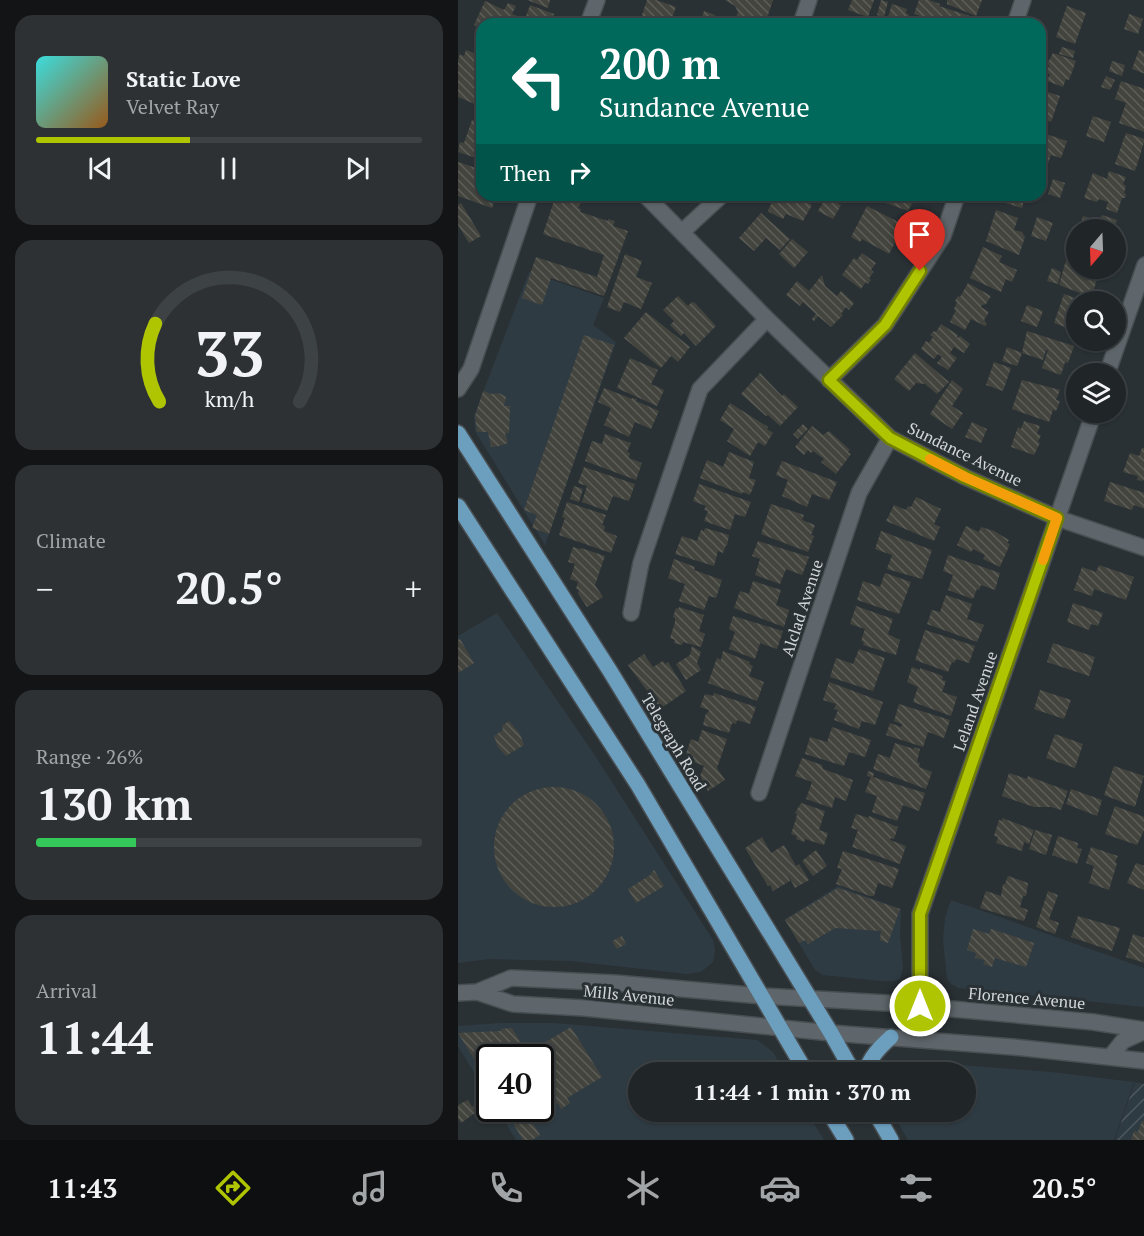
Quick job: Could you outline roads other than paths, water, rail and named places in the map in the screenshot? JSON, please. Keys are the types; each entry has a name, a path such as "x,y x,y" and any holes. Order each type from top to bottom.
{"main road":[{"name":"Telegraph Road","path":"458,434 610,671 847,1062"},
{"path":"458,506 638,785 800,1062"},
{"path":"870,1062 878,1049 891,1037"},
{"path":"835,1122 846,1140"},
{"path":"881,1122 891,1140"}],"street":[{"path":"590,18 597,0"},
{"path":"803,18 809,0"},
{"path":"1017,18 1023,0"},
{"path":"458,389 472,369 528,201"},
{"name":"Sundance Avenue","path":"651,201 767,319 890,438 965,477 1057,518 1145,548"},
{"path":"682,232 716,201"},
{"path":"829,380 885,325 943,236 955,201"},
{"path":"1111,363 1145,266"},
{"path":"631,613 641,563 700,389 767,319"},
{"name":"Leland Avenue","path":"920,1006 920,914 1090,423"},
{"name":"Alclad Avenue","path":"759,793 859,493 890,438"},
{"name":"Mills Avenue","path":"458,993 477,992 511,978 615,983 762,996"},
{"name":"Mills Avenue","path":"477,992 513,1004 584,1008 779,1028"},
{"name":"Florence Avenue","path":"762,996 920,1006 1093,1022 1145,1030"},
{"path":"779,1028 1111,1056 1145,1061"},
{"path":"1111,1056 1123,1041 1145,1030"}]}
